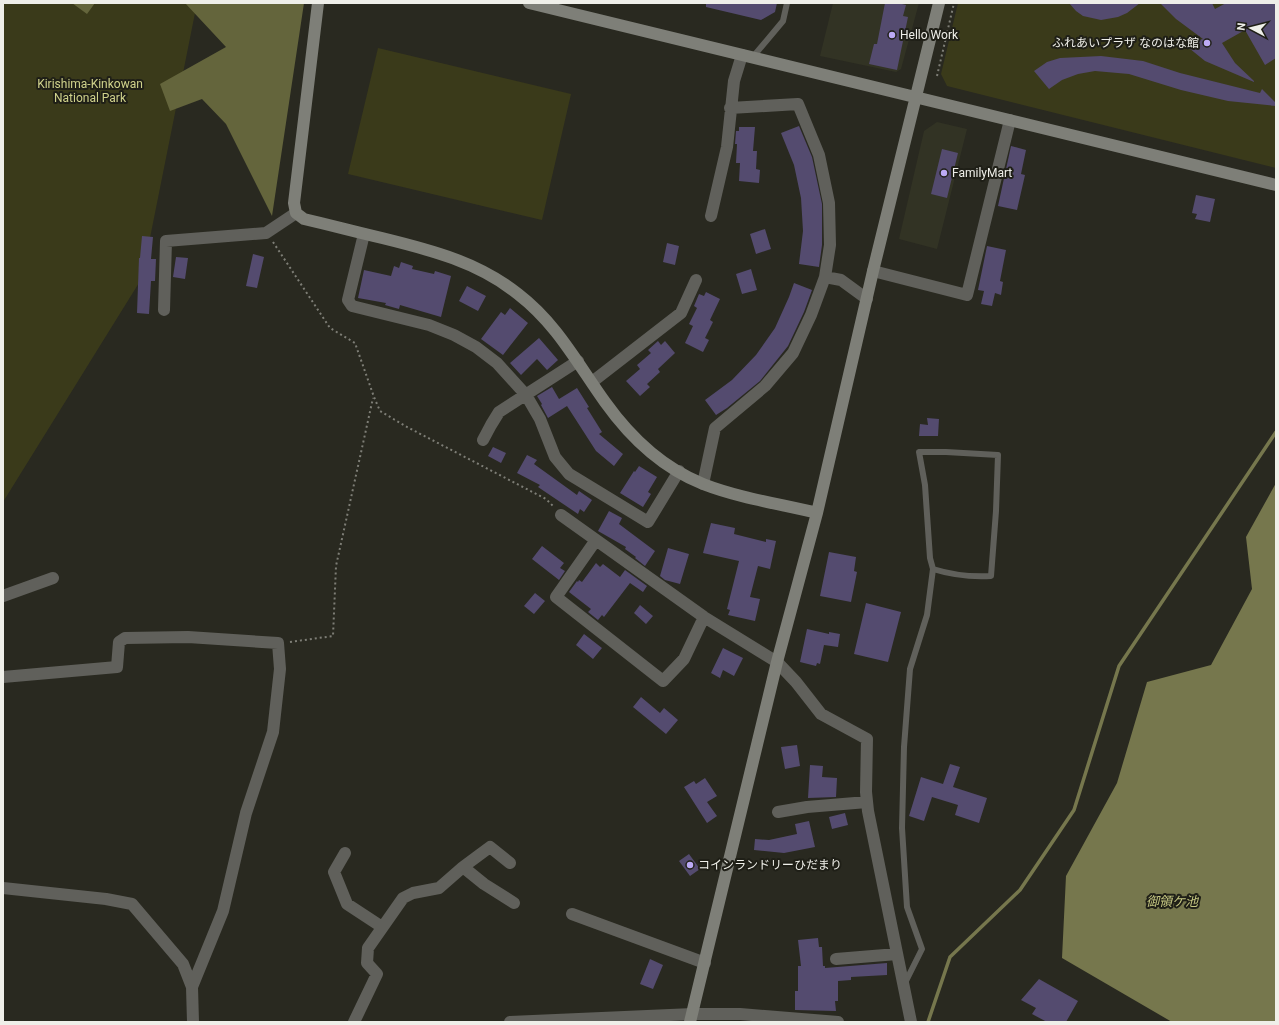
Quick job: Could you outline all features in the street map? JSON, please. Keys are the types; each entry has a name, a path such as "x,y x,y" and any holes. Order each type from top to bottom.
{"street":[{"path":"318,3 294,203 296,213 304,219 446,255 473,265 518,293 541,313 578,361 624,426 636,439 660,459 703,484 732,493 817,513"},
{"path":"529,3 1276,185"},
{"path":"691,1018 777,662 817,513 873,271 940,3"},
{"path":"712,216 727,147 734,81 747,57"},
{"path":"703,484 716,428 765,386 793,353 811,315 825,276 830,245 829,203 819,155 798,104 730,108"},
{"path":"873,271 967,295 1010,120"},
{"path":"164,310 166,241 266,233 296,213"},
{"path":"364,234 348,300 352,306 429,325 454,334 476,346 497,363 526,395 540,419 555,457 569,474 648,522 679,471"},
{"path":"825,276 842,280 867,299"},
{"path":"592,382 681,313 696,280"},
{"path":"483,440 499,412 578,361"},
{"path":"562,515 704,617 777,662 796,682 821,714 867,739 867,802 911,1022"},
{"path":"596,540 556,597 663,681 684,659 704,617"},
{"path":"3,596 53,578"},
{"path":"3,677 117,667 119,642 125,638 188,637 278,642 280,669 272,732 246,812 223,910 192,987"},
{"path":"778,812 807,807 867,802"},
{"path":"354,1022 377,974 367,963 368,948 403,898 413,893 439,888 462,867 490,847 510,862"},
{"path":"345,853 334,872 348,904 382,928"},
{"path":"462,867 484,884 514,903"},
{"path":"3,888 106,899 132,904 183,964 192,987 193,1022"},
{"path":"572,914 705,963"},
{"path":"836,959 897,954"},
{"path":"510,1022 691,1018 740,1014 838,1022"}],"lane":[{"path":"747,57 783,21 787,3"},
{"path":"904,985 922,949 906,907 902,828 904,747 910,669 927,615 933,569 930,558 926,485 919,452 998,455 996,511 991,576 978,577 948,574 933,569"}],"path":[{"path":"937,76 954,3"},
{"path":"266,233 330,328 356,343 380,411 407,427 546,499 562,515"},
{"path":"278,642 304,641 333,636 336,566 374,397"}],"shaded area":[{"path":"72,3 95,3 87,14"},
{"path":"185,3 304,3 272,216 226,124 202,99 170,111 160,84 226,47"},
{"path":"833,3 919,3 901,69 896,72 820,56"},
{"path":"937,122 967,129 937,249 899,239 924,131"}],"green space":[{"name":"Kirishima-Kinkowan National Park","path":"3,3 197,3 142,278 3,502"},
{"path":"958,3 1276,3 1276,168 947,86 941,74"},
{"path":"378,48 571,94 542,220 348,174"}],"water":[{"name":"御領ケ池","path":"1276,483 1276,1022 1172,1022 1062,958 1066,876 1117,783 1147,682 1211,665 1252,589 1246,537"}],"building":[{"path":"706,3 777,3 775,12 761,20 706,7"},
{"path":"885,3 898,3 906,5 903,16 908,17 897,70 869,64 874,44 877,44"},
{"name":"ふれあいプラザ なのはな館","path":"1069,3 1140,3 1127,13 1118,17 1101,20 1083,16"},
{"name":"ふれあいプラザ なのはな館","path":"1160,3 1212,3 1215,9 1226,3 1276,3 1276,58 1265,65 1245,30 1222,43 1235,63 1254,82 1205,61 1184,44 1203,39 1176,19"},
{"path":"1101,56 1143,61 1180,73 1260,93 1262,89 1276,103 1276,106 1228,101 1181,90 1129,74 1095,71 1078,74 1062,80 1049,89 1034,71 1047,62 1060,58"},
{"path":"799,126 812,157 822,204 822,245 819,267 799,264 803,231 801,198 794,165 781,133"},
{"path":"739,127 755,127 753,151 757,151 756,169 760,170 759,183 739,181 740,163 736,163 737,144 735,144 736,131 739,131"},
{"path":"1011,146 1026,150 1021,174 1025,175 1017,210 998,206"},
{"name":"FamilyMart","path":"942,149 958,153 947,198 931,194"},
{"path":"1196,195 1215,199 1210,222 1195,219 1197,214 1192,213"},
{"path":"765,229 771,249 756,254 750,234"},
{"path":"142,236 153,237 151,259 156,259 155,281 151,281 149,314 137,313 139,258"},
{"path":"667,243 679,246 675,265 663,262"},
{"path":"987,246 1006,250 1000,281 1003,282 1001,295 995,293 992,306 981,304 984,291 978,290"},
{"path":"253,254 264,257 257,288 246,286"},
{"path":"176,257 188,258 185,279 173,277"},
{"path":"401,262 413,266 412,269 434,274 435,271 451,276 441,317 400,305 399,309 385,305 386,303 358,298 364,270 391,276 394,266 399,268"},
{"path":"751,269 757,290 742,294 736,274"},
{"path":"794,283 812,290 804,312 788,346 760,381 716,415 705,400 732,380 756,355 775,328"},
{"path":"467,286 486,296 478,311 459,301"},
{"path":"706,292 720,299 710,320 713,322 705,338 709,340 703,352 685,343 693,326 689,324 697,308 694,306 699,294 704,296"},
{"path":"510,308 528,323 503,355 481,339 501,312 505,315"},
{"path":"539,338 558,360 547,370 537,359 521,375 510,363"},
{"path":"658,341 661,345 665,341 675,353 658,369 660,372 647,384 650,387 640,396 626,381 640,369 637,365 651,353 648,350"},
{"path":"552,387 559,399 577,388 602,432 599,434 623,454 614,466 596,451 567,406 548,418 537,396"},
{"path":"927,418 939,419 938,436 919,436 920,424 928,425"},
{"path":"493,447 506,453 501,463 488,456"},
{"path":"527,455 537,460 534,464 577,495 579,491 592,500 584,512 580,509 578,514 538,487 540,485 517,473"},
{"path":"639,466 657,477 648,492 651,494 643,507 620,493 634,471 635,472"},
{"path":"609,511 622,518 619,524 655,551 645,566 625,549 626,547 598,531"},
{"path":"711,523 735,528 734,534 766,542 766,539 776,541 770,569 758,566 750,597 760,599 755,621 728,615 730,610 727,609 739,561 703,553"},
{"path":"542,546 564,563 560,568 565,571 559,580 532,559"},
{"path":"668,548 689,554 680,584 665,580 660,576"},
{"path":"829,552 856,557 854,571 857,572 851,602 820,596"},
{"path":"596,563 600,567 603,564 620,577 625,570 647,586 643,592 630,583 604,617 602,615 598,620 588,612 591,609 569,592 577,581 578,582 579,580 582,582"},
{"path":"535,593 545,601 534,614 524,606"},
{"path":"866,603 901,612 888,662 854,654"},
{"path":"640,605 653,616 646,624 634,613"},
{"path":"807,629 829,634 829,632 840,634 838,647 824,645 820,664 817,663 816,666 800,662"},
{"path":"584,634 602,648 593,659 576,645"},
{"path":"723,648 743,658 734,676 723,670 720,678 711,673"},
{"path":"641,697 660,713 664,708 678,720 666,734 633,707"},
{"path":"797,745 800,766 785,769 781,747"},
{"path":"950,764 960,767 953,787 987,798 979,823 955,815 958,805 932,797 924,821 909,816 921,777 943,784"},
{"path":"810,765 823,766 822,777 837,778 836,797 808,798"},
{"path":"705,778 717,796 707,802 717,816 707,823 684,787 694,781 696,784"},
{"path":"845,813 848,825 832,829 829,817"},
{"path":"809,821 815,847 784,853 754,850 755,839 769,840 797,834 795,824"},
{"name":"コインランドリーひだまり","path":"689,854 700,869 690,876 679,861"},
{"path":"818,938 819,947 822,947 823,966 825,966 825,968 887,963 887,975 851,977 851,980 838,981 838,1001 835,1001 836,1011 795,1010 795,991 798,991 798,966 801,966 798,940"},
{"path":"650,959 663,965 653,989 640,984"},
{"path":"1039,979 1078,1001 1066,1022 1047,1022 1032,1014 1036,1008 1021,1000"}],"waterway":[{"path":"928,1022 950,957 1020,890 1074,810 1119,666 1276,432"}],"place":[{"name":"Hello Work","path":"892,35"},
{"name":"ふれあいプラザ なのはな館","path":"1207,43"},
{"name":"FamilyMart","path":"944,173"},
{"name":"コインランドリーひだまり","path":"690,865"}]}
